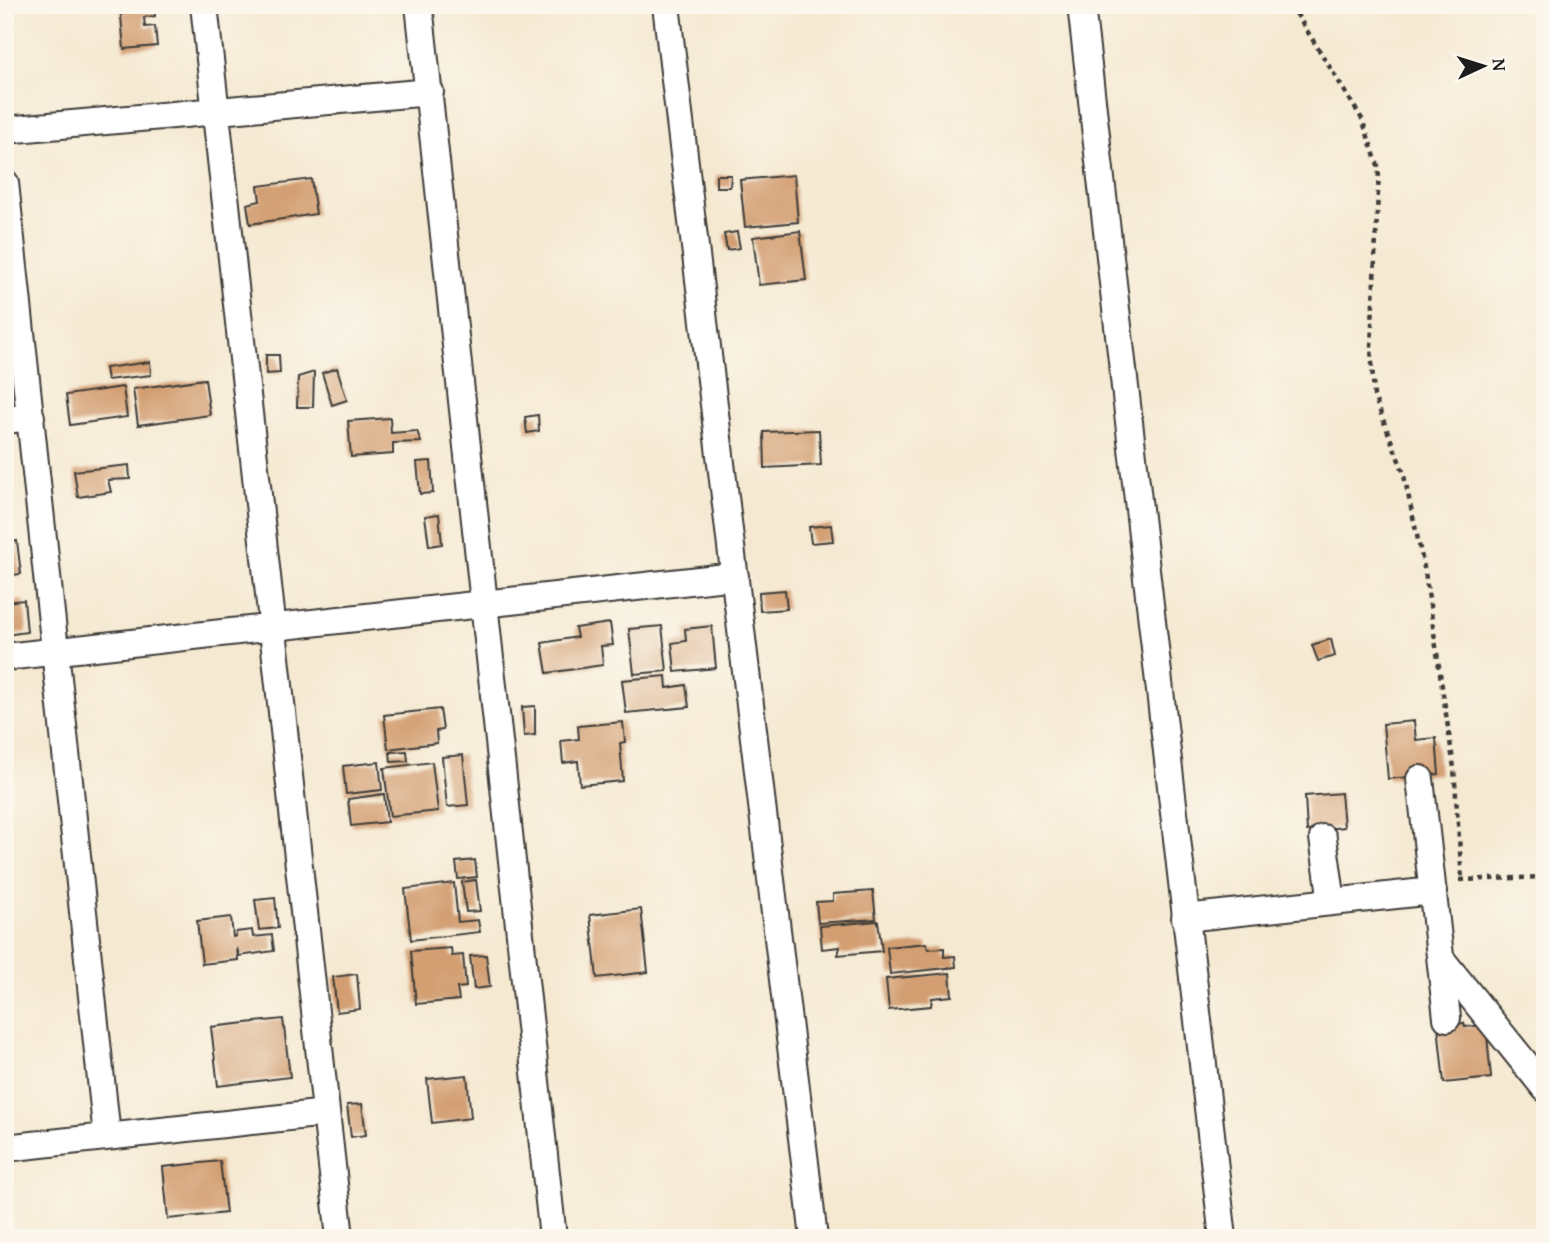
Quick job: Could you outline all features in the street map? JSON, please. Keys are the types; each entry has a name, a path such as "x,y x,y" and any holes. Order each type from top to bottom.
{"street":[{"path":"204,5 340,1238"},
{"path":"419,5 553,1238"},
{"path":"666,5 814,1238"},
{"path":"1081,5 1223,1238"},
{"path":"5,130 430,92"},
{"path":"5,183 18,419 57,651 107,1136"},
{"path":"5,657 735,576"},
{"path":"1420,779 1447,1018"},
{"path":"1323,838 1332,902"},
{"path":"1185,918 1433,891"},
{"path":"1441,959 1545,1088"},
{"path":"5,1148 326,1113"}],"path":[{"path":"1290,5 1363,119 1380,169 1371,347 1374,396 1403,471 1425,572 1454,768 1462,880"},
{"path":"1433,891 1462,880 1545,877"}],"building":[{"path":"120,5 154,5 155,16 144,17 145,27 155,26 157,46 124,49"},
{"path":"716,175 731,175 730,187 716,187"},
{"path":"794,175 798,222 745,227 740,180"},
{"path":"311,179 316,214 250,224 247,204 260,201 258,186"},
{"path":"800,231 806,280 759,285 753,237"},
{"path":"737,232 740,248 727,250 724,234"},
{"path":"266,355 279,355 280,373 266,374"},
{"path":"150,362 151,375 107,380 105,368"},
{"path":"337,368 347,400 332,405 322,373"},
{"path":"314,372 313,407 297,407 298,377"},
{"path":"205,379 210,415 138,425 133,389"},
{"path":"123,387 127,417 70,425 66,395"},
{"path":"538,415 539,431 527,433 525,417"},
{"path":"390,418 391,433 417,431 421,442 393,443 393,454 351,457 348,421"},
{"path":"819,430 821,465 765,468 764,432"},
{"path":"431,461 433,493 420,494 417,462"},
{"path":"129,465 130,479 108,480 111,492 78,497 74,471"},
{"path":"439,514 442,544 429,546 425,516"},
{"path":"831,525 833,541 811,543 809,527"},
{"path":"17,541 21,574 5,576 5,543"},
{"path":"785,590 787,609 760,611 759,592"},
{"path":"24,600 27,632 5,635 5,602"},
{"path":"610,623 613,645 601,646 603,665 547,673 542,643 577,637 575,628"},
{"path":"662,626 667,671 634,674 629,629"},
{"path":"712,626 716,668 675,672 672,643 686,641 685,629"},
{"path":"1331,639 1335,656 1318,661 1312,645"},
{"path":"666,676 667,688 686,685 689,707 626,713 622,680"},
{"path":"535,706 535,735 524,736 522,707"},
{"path":"440,709 443,730 436,731 437,743 388,749 384,715"},
{"path":"1414,721 1416,740 1436,738 1439,774 1388,779 1383,724"},
{"path":"623,722 625,742 620,743 623,781 580,785 578,761 563,763 561,741 579,739 578,726"},
{"path":"407,751 408,761 391,762 390,752"},
{"path":"463,755 468,805 447,807 442,757"},
{"path":"379,762 382,790 346,794 343,766"},
{"path":"432,762 438,811 390,816 384,768"},
{"path":"1341,793 1344,827 1307,831 1305,796"},
{"path":"384,794 387,822 351,826 348,799"},
{"path":"475,860 477,877 458,879 456,862"},
{"path":"476,880 480,911 466,912 462,882"},
{"path":"454,883 458,922 478,920 480,932 411,940 405,889"},
{"path":"873,891 876,919 818,923 816,902 833,901 833,894"},
{"path":"275,898 278,928 259,930 255,900"},
{"path":"641,909 648,972 597,978 590,915"},
{"path":"231,917 233,937 236,932 252,930 253,937 272,935 274,951 239,956 237,948 238,960 202,964 197,921"},
{"path":"878,921 882,951 838,955 840,947 822,949 820,926"},
{"path":"927,943 928,949 944,948 944,957 955,956 956,967 890,974 887,947"},
{"path":"451,948 452,956 463,955 466,987 457,988 459,1000 416,1004 411,951"},
{"path":"486,955 490,987 474,989 470,956"},
{"path":"950,973 952,996 932,998 931,1006 889,1010 886,979"},
{"path":"357,974 360,1009 337,1012 333,977"},
{"path":"283,1019 290,1077 218,1086 211,1027"},
{"path":"1464,1023 1465,1027 1486,1025 1491,1078 1444,1083 1438,1026"},
{"path":"467,1075 471,1118 432,1123 427,1079"},
{"path":"362,1104 366,1135 351,1137 347,1105"},
{"path":"220,1161 226,1213 168,1219 163,1167"}]}
